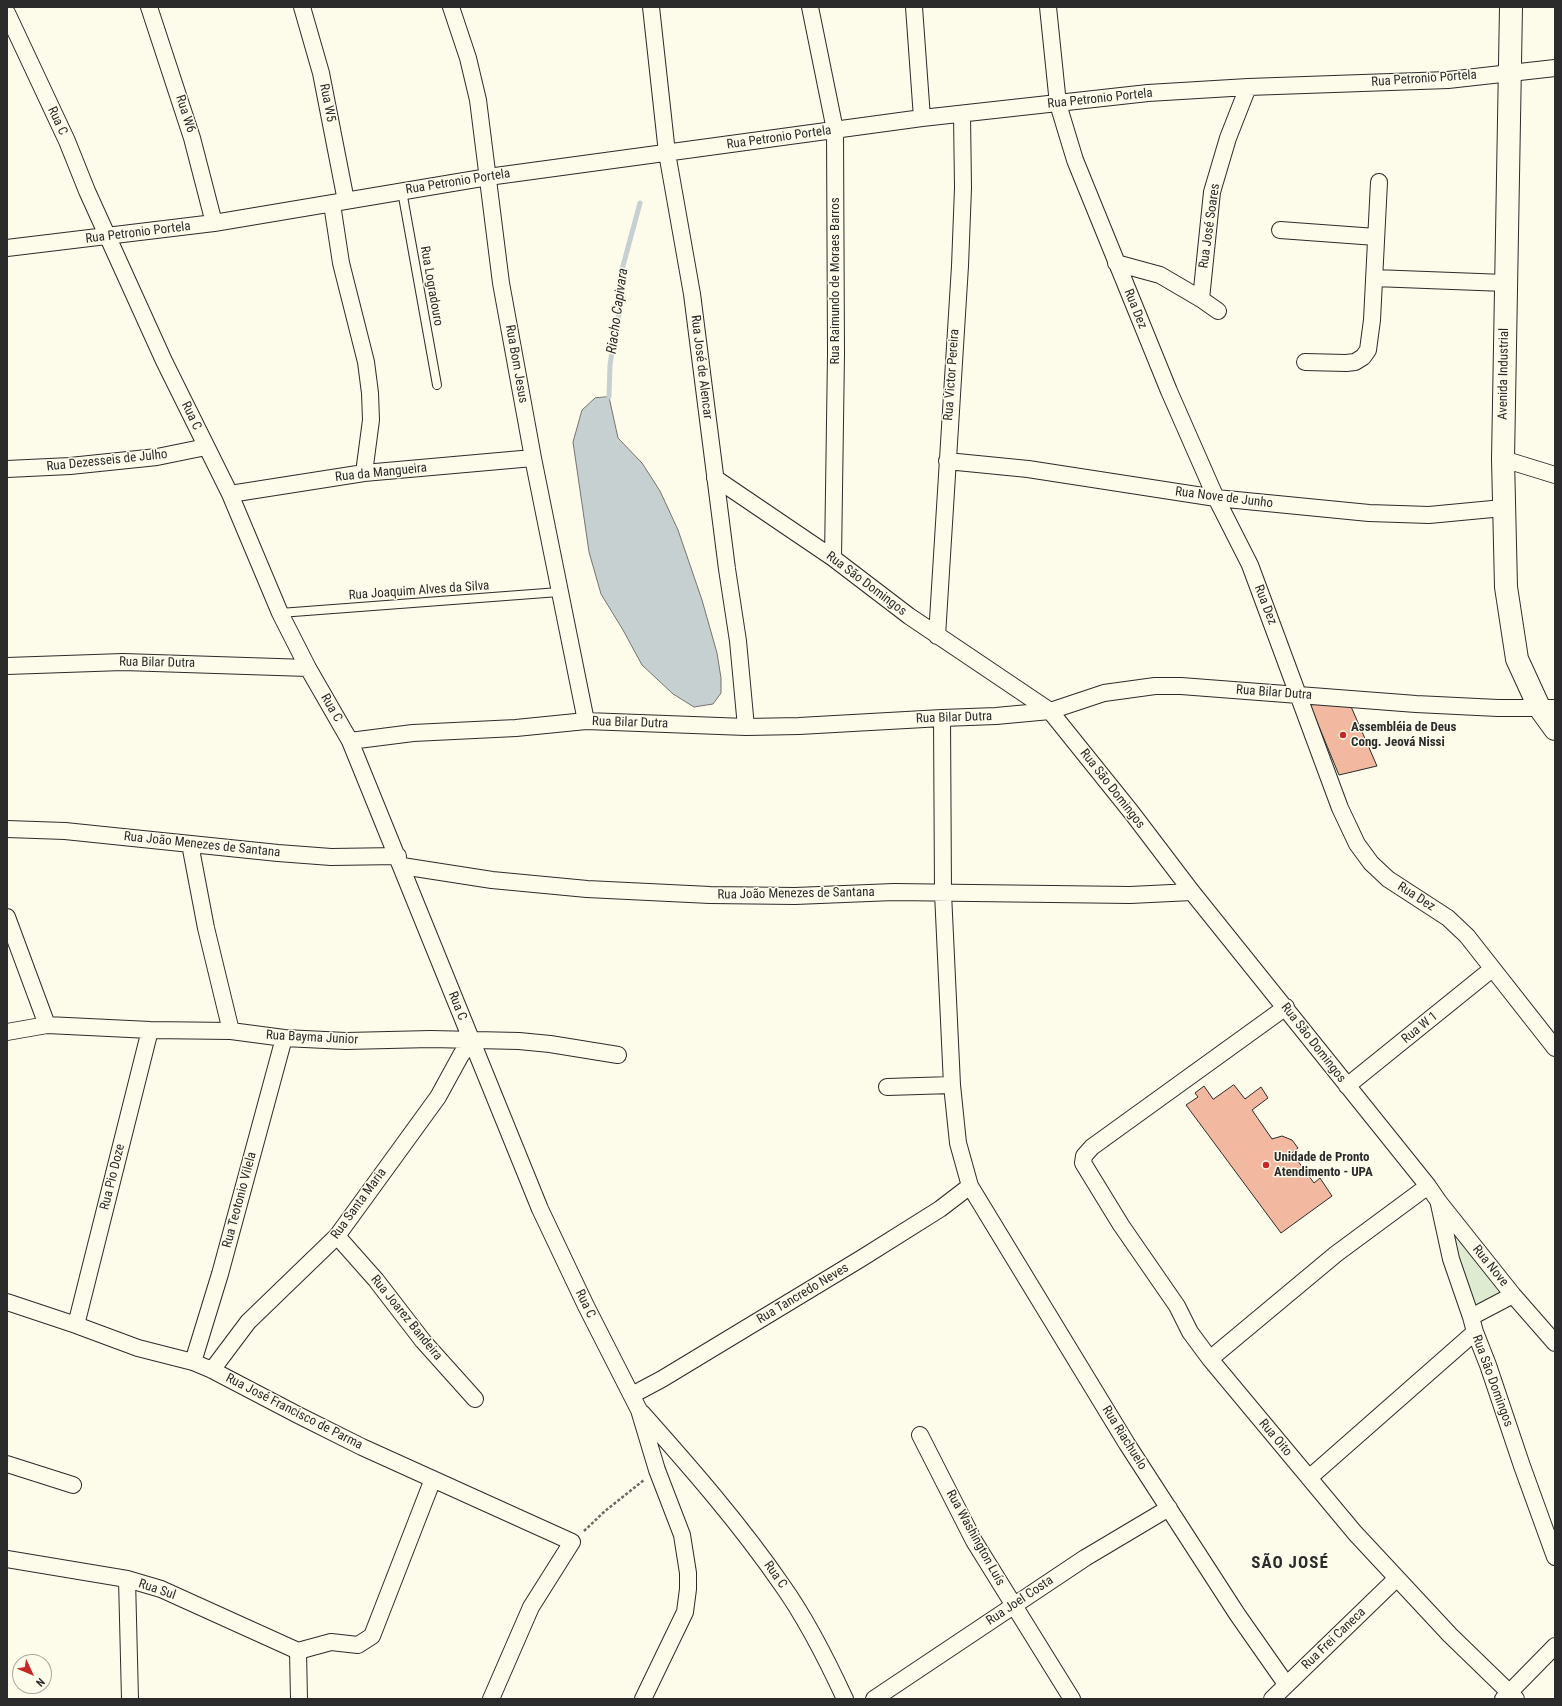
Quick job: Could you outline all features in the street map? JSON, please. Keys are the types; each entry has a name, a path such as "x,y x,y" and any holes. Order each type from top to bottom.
{"street":[{"name":"Rua W6","path":"149,7 192,138 214,223"},
{"name":"Rua W5","path":"302,7 321,73 339,202 341,263 366,362 370,393 371,420 364,474"},
{"name":"Rua Bom Jesus","path":"451,7 468,58 478,100 501,283 559,592 586,721"},
{"name":"Rua José de Alencar","path":"651,7 667,153 692,294 727,569 738,641 746,727"},
{"name":"Rua Raimundo de Moraes Barros","path":"810,7 835,130 836,354 833,558"},
{"path":"914,7 922,118"},
{"name":"Rua Dez","path":"1048,7 1058,104 1075,160 1169,391 1216,498 1250,565 1340,808 1357,844 1371,863 1388,878 1448,918 1467,936 1555,1048"},
{"name":"Avenida Industrial","path":"1511,7 1503,459 1506,587 1517,659 1547,707 1555,730"},
{"name":"Rua C","path":"7,13 67,141 108,237 164,361 230,494 280,613 308,668 350,741 540,1209 586,1306 639,1410 657,1470 682,1535 688,1574 685,1612 643,1699"},
{"name":"Rua Petronio Portela","path":"7,248 214,223 488,176 922,118 962,115 1148,93 1248,87 1448,80 1555,68"},
{"name":"Rua José Soares","path":"1201,298 1212,192 1228,138 1248,87"},
{"name":"Rua Victor Pereira","path":"937,636 960,266 962,115"},
{"path":"1305,362 1346,363 1358,361 1366,355 1370,345 1379,182"},
{"path":"1280,230 1376,237"},
{"path":"1116,263 1160,275 1201,298 1218,312"},
{"path":"1374,278 1505,284"},
{"name":"Rua Dezesseis de Julho","path":"7,469 70,466 157,457 206,447"},
{"name":"Rua da Mangueira","path":"230,494 364,474 533,458"},
{"path":"1503,459 1555,475"},
{"name":"Rua Nove de Junho","path":"947,461 1028,469 1216,498 1369,513 1429,515 1503,508"},
{"name":"Rua São Domingos","path":"715,478 833,558 937,636 1050,711 1132,813 1192,892 1286,1007 1347,1086 1428,1186"},
{"name":"Rua Bilar Dutra","path":"7,666 124,662 308,668"},
{"name":"Rua Bilar Dutra","path":"350,741 413,732 516,728 586,721 746,727 830,725 996,716 1050,711 1104,693 1155,686 1180,686 1498,708 1547,707"},
{"name":"Rua Riachuelo","path":"942,718 943,894 952,1085 958,1143 970,1186 1103,1405 1237,1614 1286,1684"},
{"name":"Rua João Menezes de Santana","path":"7,829 65,831 278,853 400,861 492,880 648,893 795,896 894,892 943,894 1130,895 1192,892"},
{"path":"190,844 206,928 231,1031"},
{"path":"7,917 47,1025"},
{"name":"Rua W 1","path":"1347,1086 1492,969"},
{"name":"Rua Oito","path":"1286,1007 1092,1147 1084,1156 1084,1166 1121,1225 1177,1306 1190,1332 1210,1359 1354,1533 1396,1579 1510,1697"},
{"name":"Rua Bayma Junior","path":"7,1032 47,1025 150,1030 231,1031 284,1038 346,1041 431,1039 519,1041 550,1044 618,1055"},
{"name":"Rua Pio Doze","path":"76,1325 150,1030"},
{"name":"Rua Teotonio Vilela","path":"193,1362 220,1274 284,1038"},
{"name":"Rua Santa Maria","path":"212,1370 248,1322 337,1236 438,1097 461,1055 471,1041"},
{"path":"887,1087 952,1085"},
{"name":"Rua Tancredo Neves","path":"632,1395 662,1379 862,1258 940,1209 970,1186"},
{"path":"1210,1359 1336,1254 1428,1186"},
{"name":"Rua Nove","path":"1428,1186 1513,1295 1555,1343"},
{"name":"Rua São Domingos","path":"1439,1202 1452,1258 1473,1325 1555,1557"},
{"name":"Rua Joarez Bandeira","path":"337,1236 376,1280 423,1341 475,1399"},
{"path":"1309,1478 1473,1325 1513,1295"},
{"name":"Rua José Francisco de Parma","path":"7,1302 138,1348 193,1362 212,1370 298,1415 433,1479 572,1542"},
{"name":"Rua C","path":"639,1410 708,1488 783,1585 829,1664 845,1699"},
{"name":"Rua Washington Luís","path":"920,1435 974,1541 1072,1699"},
{"path":"7,1464 73,1485"},
{"path":"299,1699 298,1651 331,1642 358,1645 372,1636 433,1479"},
{"name":"Rua Joel Costa","path":"874,1699 1085,1558 1169,1508"},
{"path":"491,1699 531,1607 572,1542"},
{"name":"Rua Sul","path":"7,1559 127,1579 161,1589 298,1651"},
{"path":"127,1579 130,1699"},
{"name":"Rua Frei Caneca","path":"1272,1699 1396,1579"},
{"path":"1510,1697 1555,1646"}],"lane":[{"name":"Rua Logradouro","path":"402,191 437,385"},
{"name":"Rua Joaquim Alves da Silva","path":"280,613 559,592"}],"path":[{"path":"572,1542 605,1511 657,1470"}],"green space":[{"path":"1443,1212 1507,1292 1477,1311"}],"shaded area":[{"path":"609,397 618,438 642,463 660,491 678,530 702,600 717,653 721,678 721,693 713,704 694,707 673,694 642,665 601,594 589,552 573,442 582,410 595,398"}],"building":[{"name":"Assembléia de Deus Cong. Jeová Nissi","path":"1349,702 1377,766 1339,775 1310,705"},
{"name":"Unidade de Pronto Atendimento - UPA","path":"1234,1085 1245,1099 1261,1087 1268,1098 1252,1110 1272,1139 1282,1136 1292,1140 1298,1148 1292,1153 1314,1183 1320,1178 1332,1196 1281,1233 1186,1105 1198,1097 1195,1093 1204,1086 1213,1099"}],"waterway":[{"name":"Riacho Capivara","path":"609,397 610,365 620,310 620,277 640,203"}],"place":[{"name":"Assembléia de Deus Cong. Jeová Nissi","path":"1343,735"},
{"name":"Unidade de Pronto Atendimento - UPA","path":"1266,1165"}],"district":[{"name":"SÃO JOSÉ","path":"1290,1564"}]}
